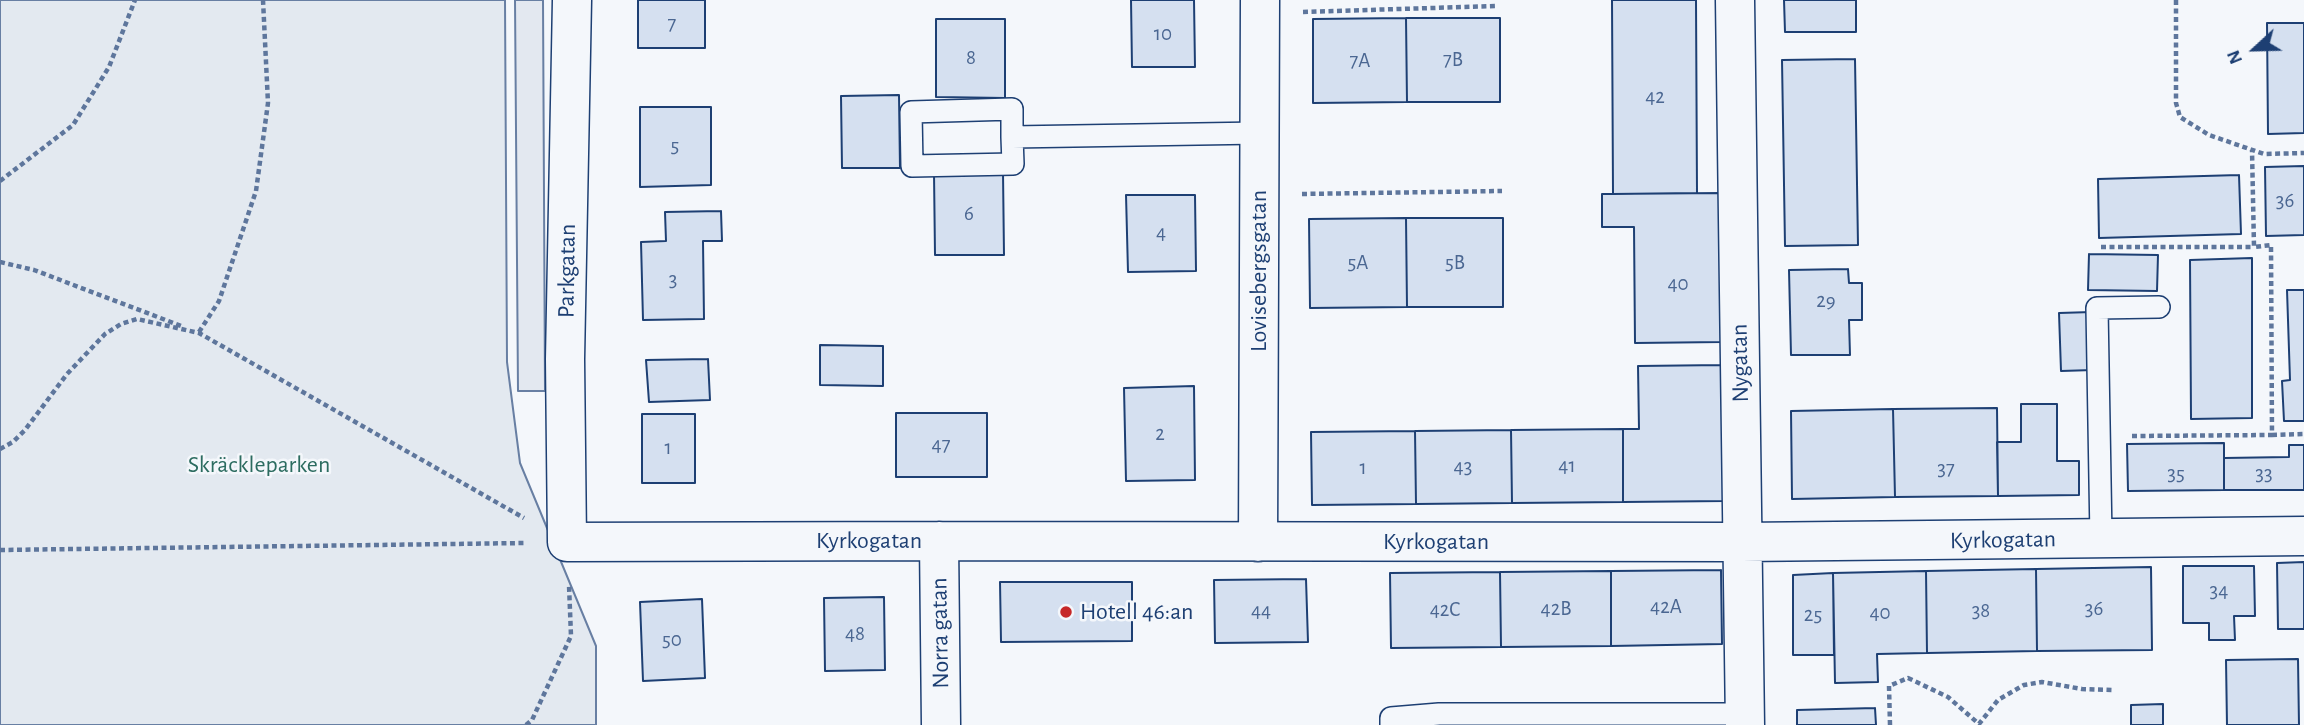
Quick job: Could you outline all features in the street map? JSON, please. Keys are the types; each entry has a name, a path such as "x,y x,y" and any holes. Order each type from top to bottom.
{"street":[{"name":"Parkgatan","path":"568,542 565,359 572,0"},
{"name":"Nygatan","path":"1735,0 1745,720"},
{"name":"Lovisebergsgatan","path":"1258,542 1260,7"},
{"name":"Kyrkogatan","path":"568,542 1742,542 2304,536"},
{"name":"Norra gatan","path":"939,541 941,725"}],"lane":[{"path":"1012,109 1012,137 1013,164 912,166 911,112 1012,109"},
{"path":"1012,137 1260,133"},
{"path":"2101,538 2097,308 2159,307"},
{"path":"1391,725 1391,718 1439,714 1745,720"}],"path":[{"path":"0,181 73,125 109,66 135,0"},
{"path":"199,333 219,301 256,191 268,103 264,0"},
{"path":"2176,0 2176,103 2180,117 2209,135 2264,154 2304,153"},
{"path":"1260,7 1496,6"},
{"path":"2252,150 2254,247"},
{"path":"1259,195 1502,191"},
{"path":"2101,247 2271,245 2272,435"},
{"path":"0,262 34,270 199,333 568,542"},
{"path":"0,449 13,442 25,430 83,355 104,334 121,324 137,319 199,333"},
{"path":"2099,437 2304,434"},
{"path":"0,550 568,542"},
{"path":"526,725 532,720 571,636 568,542"},
{"path":"1890,725 1889,686 1908,678 1948,697 1980,725 1998,699 2024,685 2042,682 2082,689 2113,690"}],"green space":[{"name":"Skräckleparken","path":"0,0 505,0 507,362 520,463 596,646 596,725 0,725"}],"shaded area":[{"path":"515,0 543,0 545,391 518,391"}],"building":[{"path":"638,0 705,0 705,48 638,48"},
{"path":"1131,0 1194,0 1195,67 1132,67"},
{"path":"1612,0 1696,0 1697,193 1613,194"},
{"path":"1784,0 1856,0 1856,32 1785,32"},
{"path":"1406,18 1500,18 1500,102 1407,102"},
{"path":"1406,18 1407,102 1313,103 1313,19"},
{"path":"936,19 1005,19 1005,98 936,97"},
{"path":"2267,23 2304,23 2304,133 2268,134"},
{"path":"1855,59 1858,245 1785,246 1782,60"},
{"path":"899,95 900,168 842,168 841,96"},
{"path":"640,107 711,107 711,185 640,187"},
{"path":"2304,166 2304,235 2266,236 2265,167"},
{"path":"1003,172 1004,255 935,255 934,173"},
{"path":"2239,175 2241,234 2099,238 2098,179"},
{"path":"1722,193 1722,342 1635,343 1634,227 1602,227 1602,194"},
{"path":"1126,195 1195,195 1196,271 1128,272"},
{"path":"721,211 722,241 703,241 704,319 643,320 641,242 666,241 665,212"},
{"path":"1406,218 1503,218 1503,307 1407,307"},
{"path":"1406,218 1407,307 1310,308 1309,219"},
{"path":"2089,254 2158,255 2157,291 2088,290"},
{"path":"2252,258 2252,418 2191,419 2190,260"},
{"path":"1848,269 1849,283 1862,283 1862,320 1849,320 1850,355 1791,355 1789,270"},
{"path":"2287,290 2304,290 2304,421 2284,421 2282,381 2290,380"},
{"path":"2092,312 2093,370 2061,371 2059,313"},
{"path":"820,345 883,346 883,386 820,385"},
{"path":"708,359 710,400 649,402 646,360"},
{"path":"1723,365 1725,501 1623,502 1623,429 1639,429 1638,366"},
{"path":"1194,386 1195,480 1126,481 1124,388"},
{"path":"2021,404 2057,404 2057,461 2079,461 2079,495 1998,496 1997,442 2021,442"},
{"path":"1997,408 1998,496 1895,497 1893,409"},
{"path":"1893,409 1895,497 1792,499 1791,411"},
{"path":"896,413 987,413 987,477 896,477"},
{"path":"642,414 695,414 695,483 642,483"},
{"path":"1623,429 1623,502 1512,503 1511,430"},
{"path":"1511,430 1512,503 1416,504 1415,431"},
{"path":"1415,431 1416,504 1312,505 1311,432"},
{"path":"2224,443 2224,490 2128,491 2127,444"},
{"path":"2289,445 2304,445 2304,490 2224,490 2224,458 2289,457"},
{"path":"2304,562 2304,629 2278,629 2277,563"},
{"path":"2183,566 2254,566 2255,616 2234,616 2235,640 2209,640 2209,623 2183,623"},
{"path":"2151,567 2152,650 2037,651 2036,569"},
{"path":"2036,569 2037,651 1927,653 1926,571"},
{"path":"1721,570 1722,644 1611,646 1611,571"},
{"path":"1611,571 1611,646 1501,647 1500,572"},
{"path":"1926,571 1927,653 1877,654 1878,682 1835,683 1833,573"},
{"path":"1500,572 1501,647 1391,648 1390,573"},
{"path":"1833,573 1834,655 1793,655 1793,575"},
{"path":"1306,579 1308,642 1215,643 1214,580"},
{"name":"Hotell 46:an","path":"1000,582 1132,582 1132,641 1001,642"},
{"path":"884,597 885,670 825,671 824,598"},
{"path":"702,599 705,678 643,681 640,602"},
{"path":"2298,659 2299,725 2227,725 2226,660"},
{"path":"2163,704 2163,725 2131,725 2131,705"},
{"path":"1875,708 1876,725 1797,725 1797,710"}],"place":[{"name":"Hotell 46:an","path":"1066,612"}]}
